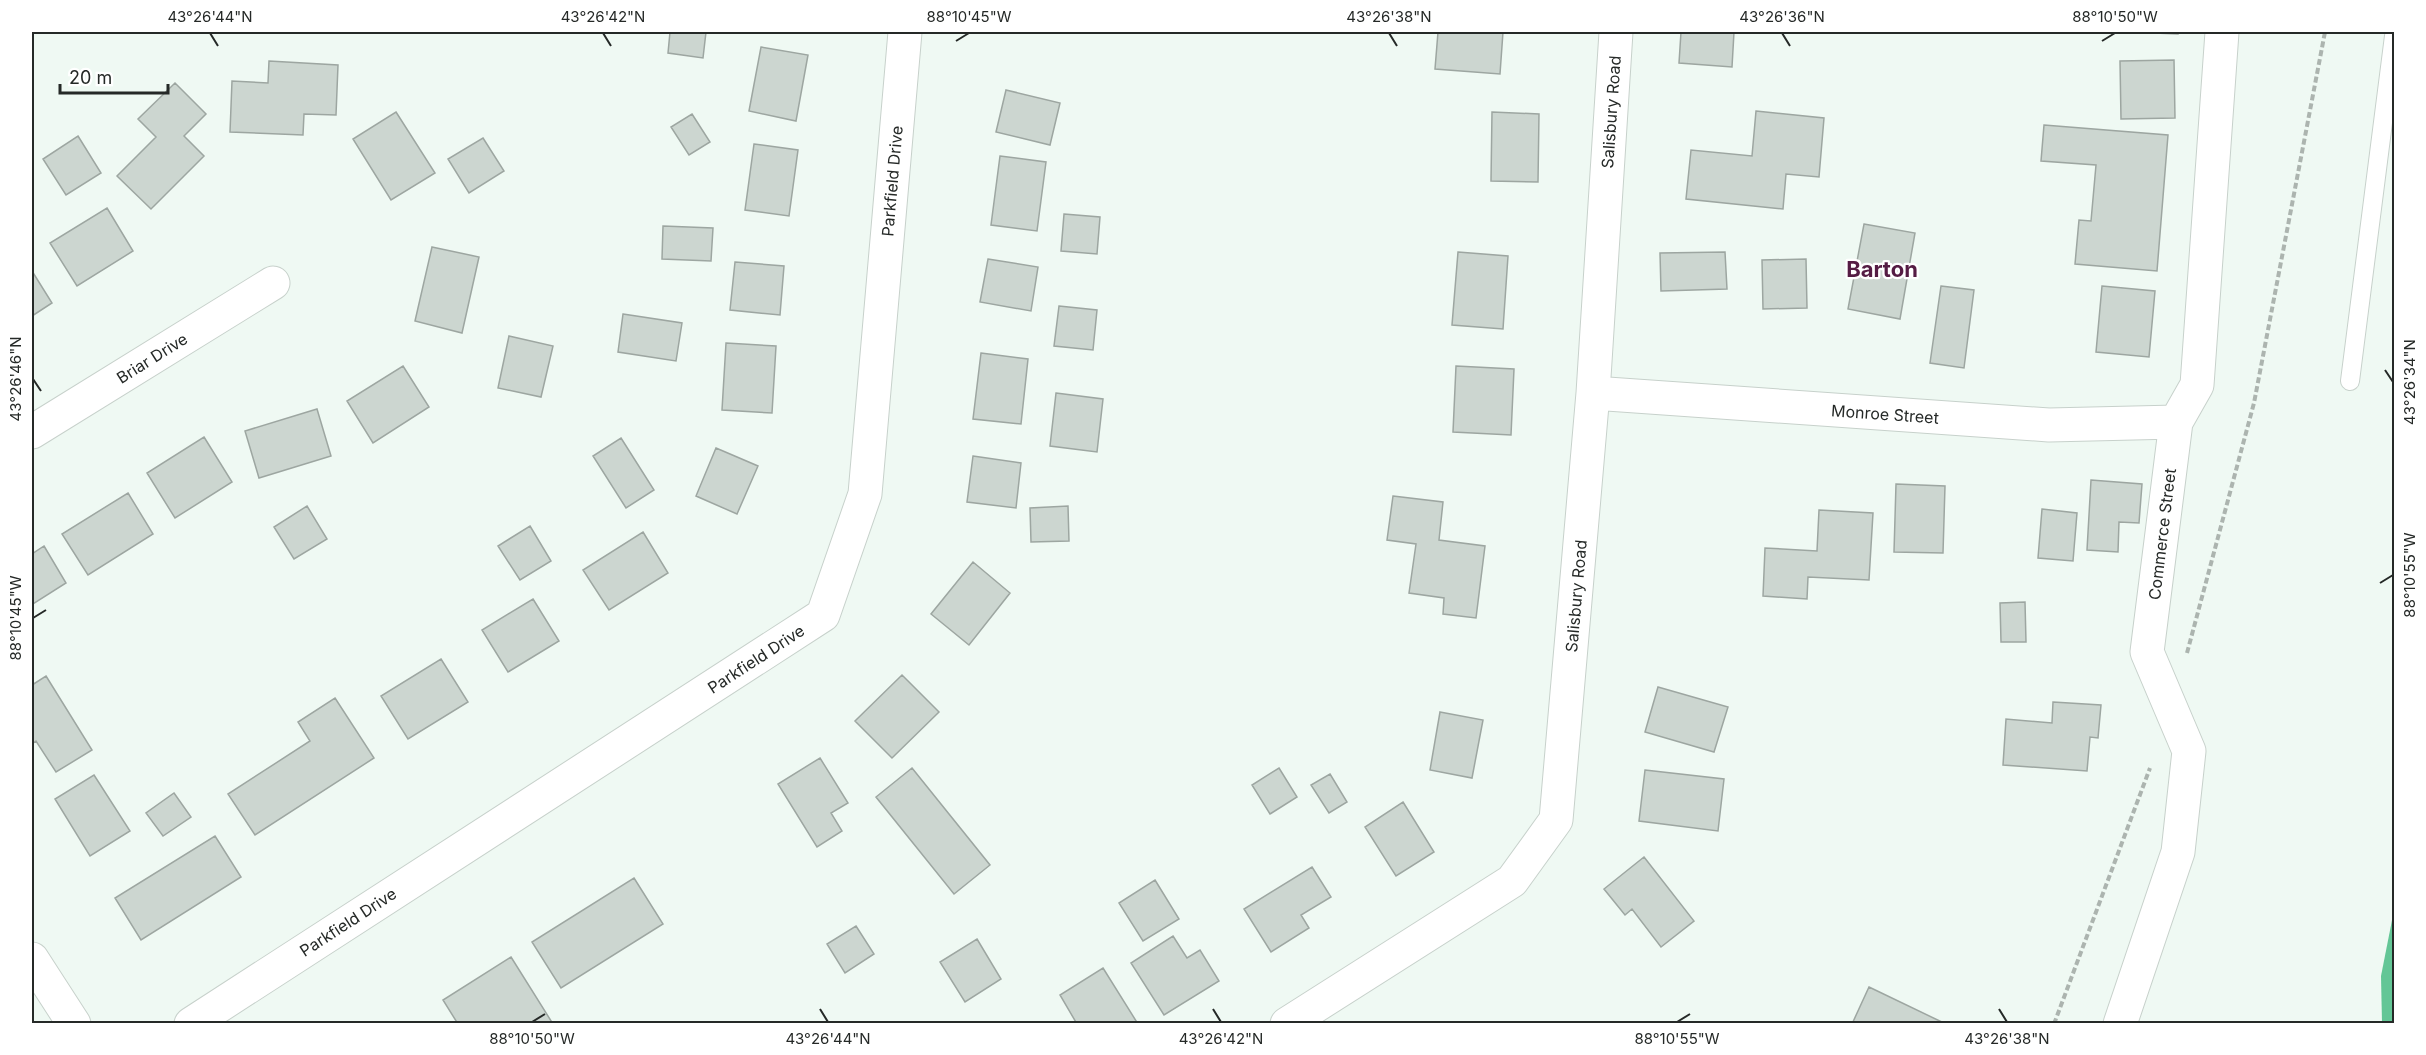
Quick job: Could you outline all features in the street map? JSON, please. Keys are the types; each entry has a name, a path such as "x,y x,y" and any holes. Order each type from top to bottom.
{"street":[{"name":"Parkfield Drive","path":"191,1023 823,615 865,494 905,32"},
{"name":"Salisbury Road","path":"1287,1023 1512,881 1557,820 1593,393 1616,32"},
{"name":"Commerce Street","path":"2120,1023 2178,852 2188,762 2189,751 2147,652 2176,422 2197,385 2222,32"},
{"name":"Briar Drive","path":"32,432 273,283"},
{"name":"Monroe Street","path":"1593,393 2049,425 2176,422"},
{"path":"32,959 74,1023"}],"lane":[{"path":"2350,381 2394,36"}],"path":[{"path":"2187,654 2254,403 2325,32"},
{"path":"2054,1023 2152,763"}],"shaded area":[{"path":"2394,910 2394,1023 2382,1023 2381,976"}],"building":[{"path":"670,32 706,32 703,58 668,53"},
{"path":"1438,32 1503,32 1500,74 1435,69"},
{"path":"1681,32 1734,32 1732,67 1679,63"},
{"path":"2129,32 2178,32 2178,34"},
{"path":"761,47 808,55 796,121 749,111"},
{"path":"2174,60 2175,118 2121,119 2120,61"},
{"path":"269,61 338,65 336,115 304,114 303,135 230,132 232,81 268,83"},
{"path":"175,83 206,114 184,136 204,156 151,209 117,176 156,137 138,119"},
{"path":"1006,90 1060,103 1050,145 996,132"},
{"path":"1756,111 1824,118 1819,177 1786,174 1783,209 1686,199 1691,150 1752,156"},
{"path":"396,112 435,173 391,200 353,139"},
{"path":"1492,112 1539,114 1538,182 1491,181"},
{"path":"692,114 710,142 689,155 671,127"},
{"path":"2044,125 2168,135 2157,271 2075,264 2079,220 2091,221 2096,165 2041,161"},
{"path":"78,136 101,173 66,195 43,159"},
{"path":"483,138 504,171 469,193 448,159"},
{"path":"754,144 798,150 789,216 745,210"},
{"path":"1000,156 1046,162 1037,231 991,225"},
{"path":"107,208 133,251 77,286 50,243"},
{"path":"1064,214 1100,217 1097,254 1061,251"},
{"path":"1864,224 1915,233 1900,319 1848,309"},
{"path":"663,226 713,228 711,261 662,259"},
{"path":"432,247 479,257 462,333 415,321"},
{"path":"1458,252 1508,256 1503,329 1452,325"},
{"path":"1725,252 1727,289 1661,291 1660,253"},
{"path":"988,259 1038,267 1031,311 980,302"},
{"path":"1806,259 1807,308 1763,309 1762,260"},
{"path":"735,262 784,266 780,315 730,310"},
{"path":"32,271 52,303 32,316"},
{"path":"1941,286 1974,290 1964,368 1930,363"},
{"path":"2102,286 2155,291 2149,357 2096,352"},
{"path":"1059,306 1097,310 1093,350 1054,346"},
{"path":"623,314 682,323 676,361 618,352"},
{"path":"509,336 553,346 541,397 498,388"},
{"path":"726,343 776,346 772,413 722,410"},
{"path":"981,353 1028,359 1021,424 973,419"},
{"path":"403,366 429,407 373,443 347,401"},
{"path":"1456,366 1514,369 1511,435 1453,432"},
{"path":"1056,393 1103,399 1097,452 1050,446"},
{"path":"317,409 331,456 259,478 245,431"},
{"path":"204,437 232,482 175,518 147,473"},
{"path":"621,438 654,490 626,508 593,456"},
{"path":"716,448 758,466 737,514 696,496"},
{"path":"973,456 1021,463 1016,508 967,502"},
{"path":"2091,480 2142,484 2139,523 2119,522 2118,552 2087,550"},
{"path":"1896,484 1945,486 1943,553 1894,552"},
{"path":"128,493 153,534 88,575 62,534"},
{"path":"1393,496 1443,502 1439,540 1485,546 1476,618 1443,614 1444,598 1409,593 1416,544 1387,540"},
{"path":"307,506 327,539 294,559 274,527"},
{"path":"1068,506 1069,541 1031,542 1030,508"},
{"path":"2042,509 2077,513 2073,561 2038,558"},
{"path":"1819,510 1873,513 1869,580 1808,577 1807,599 1763,596 1765,548 1817,551"},
{"path":"530,526 551,561 520,580 498,546"},
{"path":"643,532 668,573 609,610 583,570"},
{"path":"44,546 66,583 33,604 32,554"},
{"path":"973,562 1010,593 969,645 931,614"},
{"path":"533,599 559,641 508,672 482,630"},
{"path":"2025,602 2026,642 2001,642 2000,603"},
{"path":"441,659 468,702 408,739 381,696"},
{"path":"902,675 939,712 892,758 855,721"},
{"path":"46,676 92,750 56,772 36,741 32,744 32,685"},
{"path":"1658,687 1728,707 1714,752 1645,732"},
{"path":"335,698 374,758 255,835 228,794 310,741 298,722"},
{"path":"2053,702 2101,705 2098,738 2090,737 2087,771 2003,765 2006,719 2052,723"},
{"path":"1440,712 1483,720 1472,778 1430,770"},
{"path":"820,758 848,803 831,813 842,831 817,847 778,784"},
{"path":"912,768 990,865 954,894 876,797"},
{"path":"1279,768 1297,797 1270,814 1252,785"},
{"path":"1645,770 1724,779 1718,831 1639,821"},
{"path":"1330,774 1347,802 1329,813 1311,785"},
{"path":"94,775 130,831 90,856 55,799"},
{"path":"174,793 191,817 163,836 146,813"},
{"path":"1403,802 1434,852 1396,876 1365,827"},
{"path":"215,836 241,877 141,940 115,898"},
{"path":"1644,857 1694,921 1661,947 1632,909 1625,915 1604,889"},
{"path":"1312,867 1331,897 1301,915 1309,928 1271,952 1244,909"},
{"path":"634,878 663,924 561,988 532,942"},
{"path":"1155,880 1179,919 1143,941 1119,903"},
{"path":"856,926 874,954 845,973 827,944"},
{"path":"1173,936 1187,958 1200,950 1219,981 1164,1015 1131,963"},
{"path":"977,939 1001,979 965,1002 940,962"},
{"path":"511,957 553,1024 458,1024 443,1000"},
{"path":"1103,968 1138,1024 1077,1024 1060,995"},
{"path":"1869,987 1946,1024 1852,1024"}],"district":[{"name":"Barton","path":"1882,269"}]}
